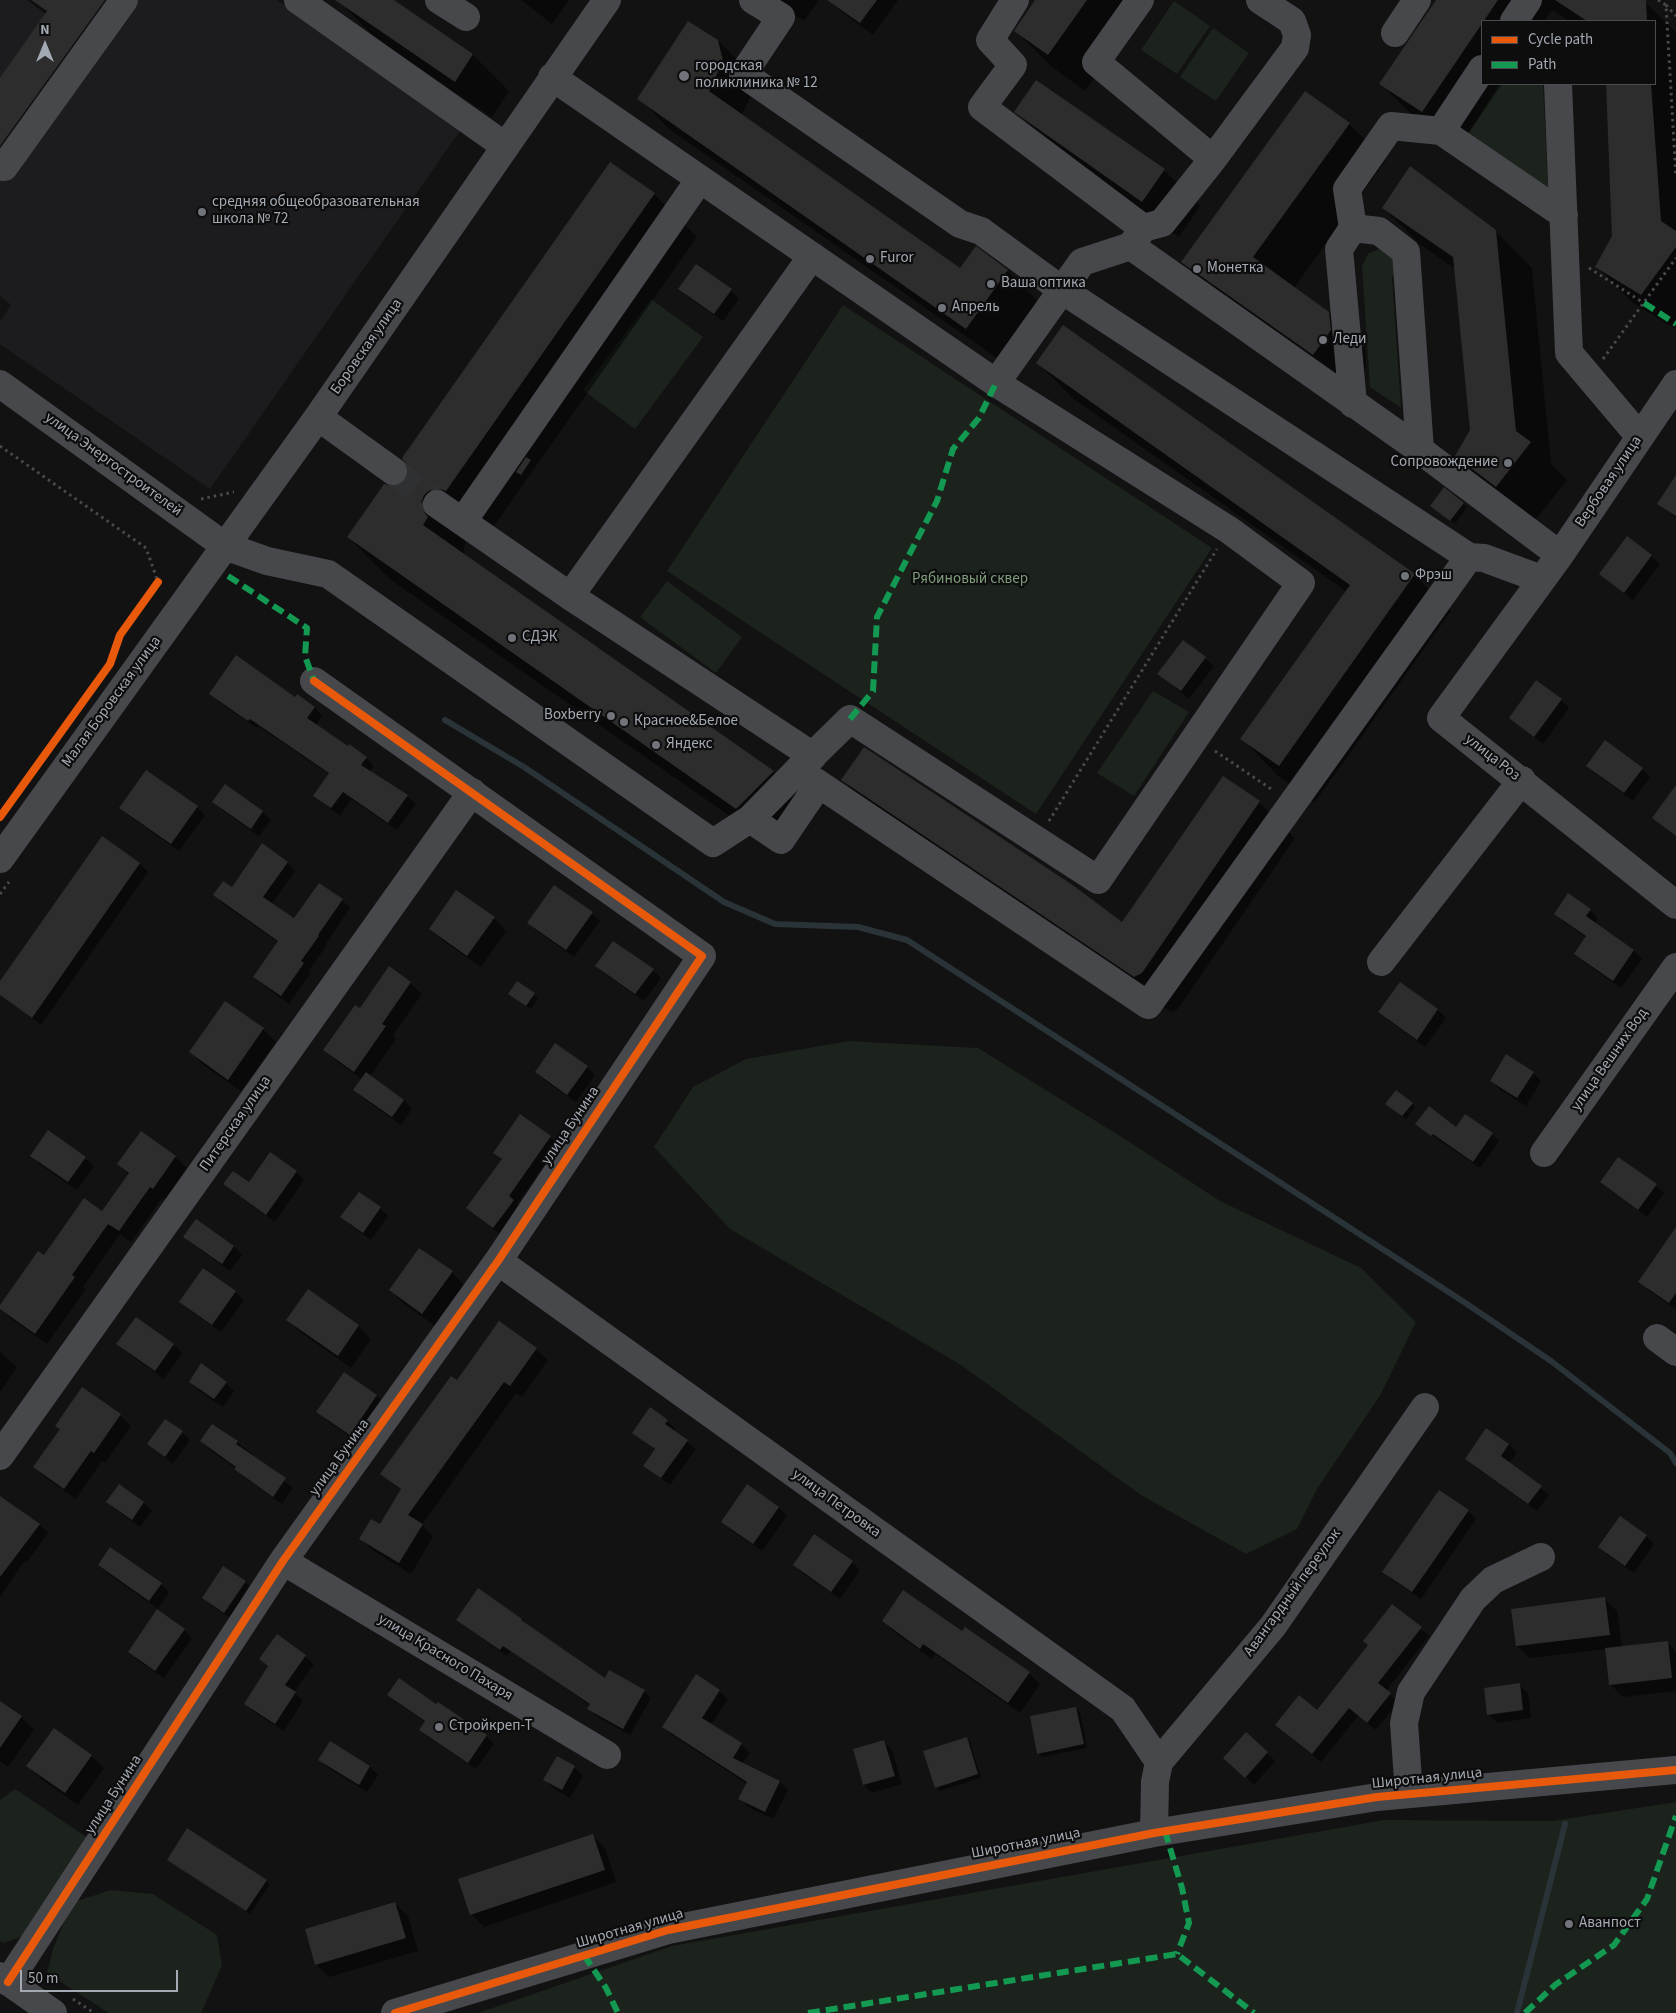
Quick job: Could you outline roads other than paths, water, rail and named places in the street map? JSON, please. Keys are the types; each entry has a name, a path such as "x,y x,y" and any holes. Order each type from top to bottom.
{"street":[{"path":"0,164 4,167 124,0"},
{"path":"439,0 466,18"},
{"name":"Боровская улица","path":"225,546 318,418 607,0"},
{"path":"753,0 787,8 743,74 960,224 981,231 1062,290 1468,557 1484,558 1541,579"},
{"path":"1015,0 990,40 1013,65 982,107 1137,237 1353,404 1420,450 1560,555"},
{"path":"1140,0 1096,62 1213,159"},
{"path":"996,383 1082,262 1137,237 1162,223 1213,159 1295,48 1298,35 1292,21 1260,0"},
{"path":"1395,33 1417,0"},
{"path":"301,1 505,146"},
{"path":"1441,130 1481,70"},
{"path":"552,77 996,383 1228,530 1301,583 1098,880 850,719 810,770 750,819 781,840 810,770"},
{"path":"1558,85 1569,353 1640,437"},
{"path":"1353,404 1339,249 1353,228 1347,189 1391,126 1441,130 1564,215"},
{"path":"463,521 700,179"},
{"path":"1353,228 1379,231 1406,252 1420,450"},
{"path":"570,596 812,256"},
{"name":"улица Энергостроителей","path":"0,384 225,546 267,561 328,574 713,843 750,819"},
{"name":"Вербовая улица","path":"1541,579 1560,555 1676,384"},
{"path":"318,418 393,471"},
{"path":"437,504 570,596 810,770 1148,1005 1468,557"},
{"name":"Малая Боровская улица","path":"0,859 225,546"},
{"name":"улица Роз","path":"1541,579 1441,718 1522,780 1676,905"},
{"path":"314,681 472,792"},
{"path":"1381,962 1522,780"},
{"name":"улица Бунина","path":"4,1979 283,1561 498,1261 702,956 472,792"},
{"name":"Питерская улица","path":"0,1456 472,792"},
{"name":"улица Вешних Вод","path":"1544,1153 1676,967"},
{"name":"улица Петровка","path":"498,1261 1123,1709 1159,1762"},
{"name":"Авангардный переулок","path":"1159,1762 1273,1626 1425,1408"},
{"path":"1409,1794 1404,1723 1411,1692 1472,1599 1493,1580 1541,1556"},
{"name":"улица Красного Пахаря","path":"283,1561 607,1755"},
{"path":"1154,1833 1155,1782 1159,1762"},
{"name":"Широтная улица","path":"396,2013 668,1930 1154,1833 1377,1797 1676,1770"},
{"path":"4,1979 53,2013"}],"waterway":[{"path":"445,720 524,767 724,902 775,924 858,927 907,940 1464,1302 1551,1361 1670,1453 1676,1463"},
{"path":"1517,2013 1565,1824"}],"tunnel":[{"path":"393,471 437,504"}],"place":[{"name":"городская поликлиника № 12","path":"684,76"},
{"name":"средняя общеобразовательная школа № 72","path":"202,212"},
{"name":"Furor","path":"870,259"},
{"name":"Монетка","path":"1197,269"},
{"name":"Ваша оптика","path":"991,284"},
{"name":"Апрель","path":"942,308"},
{"name":"Леди","path":"1323,340"},
{"name":"Сопровождение","path":"1508,463"},
{"name":"Фрэш","path":"1405,576"},
{"name":"СДЭК","path":"512,638"},
{"name":"Boxberry","path":"611,716"},
{"name":"Красное&Белое","path":"624,722"},
{"name":"Яндекс","path":"656,745"},
{"name":"Стройкреп-Т","path":"439,1727"},
{"name":"Аванпост","path":"1569,1924"}],"park label":[{"name":"Рябиновый сквер","path":"970,580"}]}
